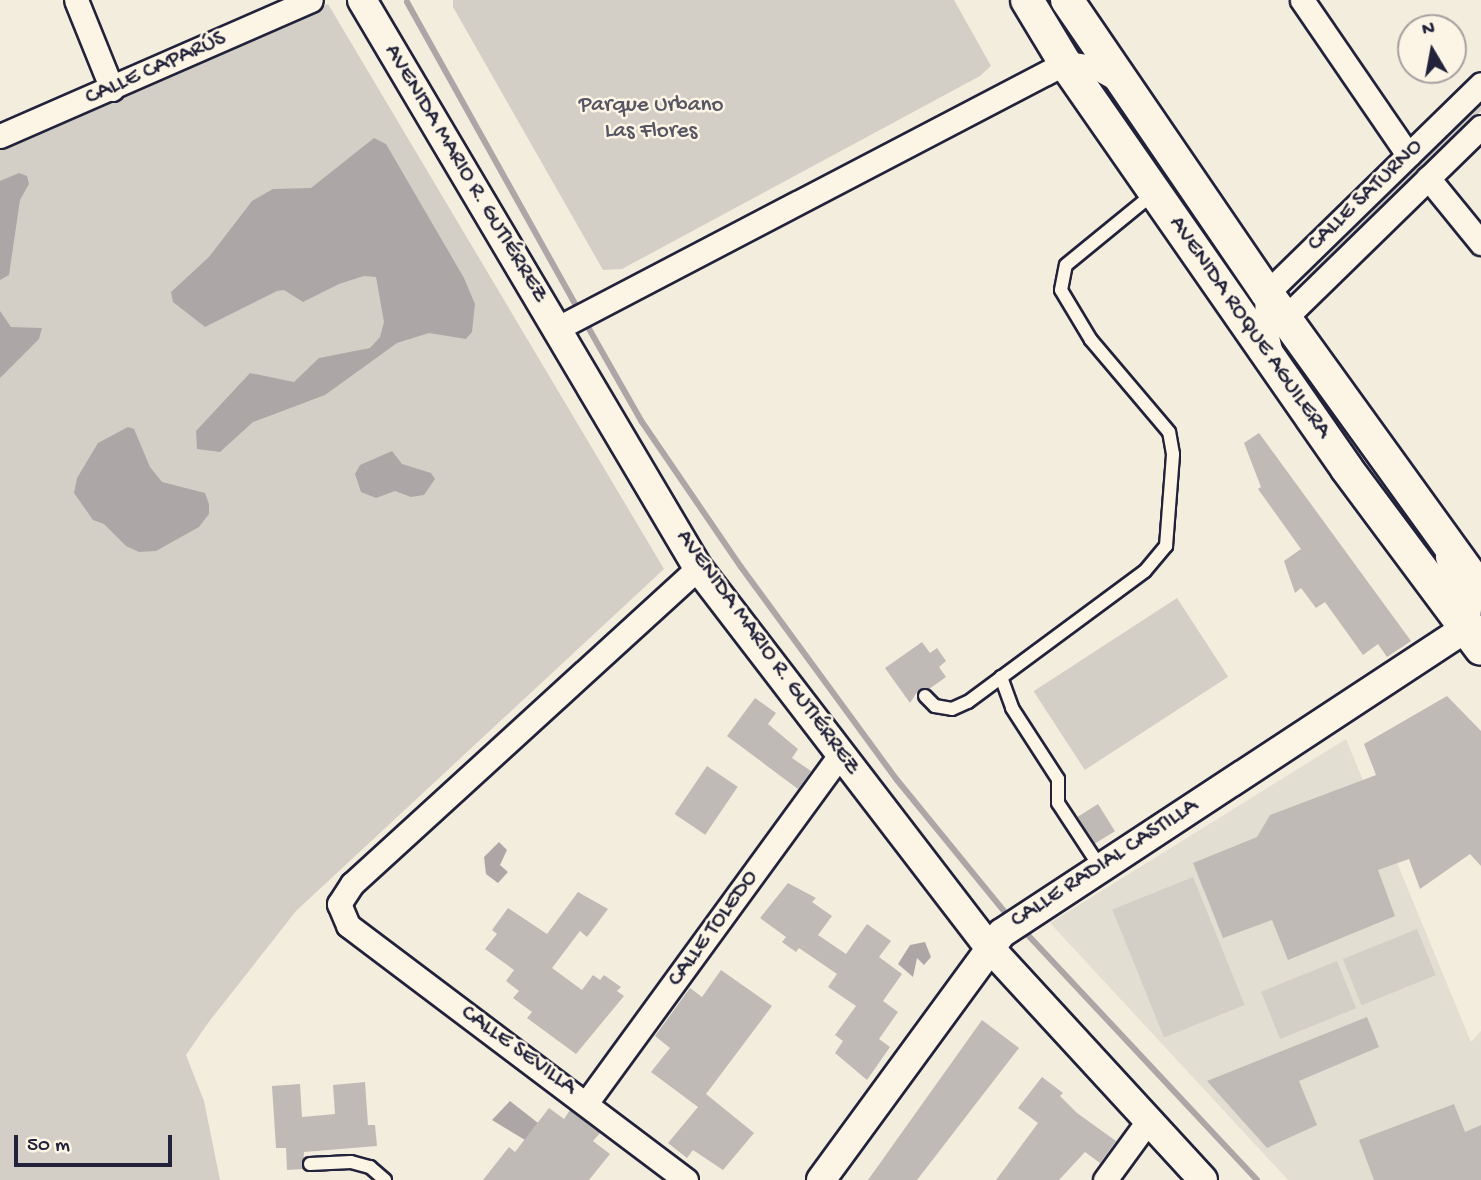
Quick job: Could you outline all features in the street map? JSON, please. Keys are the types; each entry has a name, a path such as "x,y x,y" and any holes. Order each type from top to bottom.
{"main road":[{"name":"AVENIDA ROQUE AGUILERA","path":"1027,0 1065,63 1273,362 1476,636"},
{"name":"AVENIDA ROQUE AGUILERA","path":"1070,4 1273,308 1481,590"}],"street":[{"path":"76,0 112,89"},
{"name":"CALLE CAPARÚS","path":"0,136 311,0"},
{"name":"AVENIDA MARIO R. GUTIÉRREZ","path":"362,0 563,325 698,568 840,755 1148,1121 1203,1180"},
{"path":"1302,0 1408,155"},
{"path":"1065,63 1075,36 1070,4"},
{"path":"563,325 1065,63 1095,67 1120,82"},
{"name":"CALLE SATURNO","path":"1273,308 1408,155 1481,84"},
{"name":"CALLE SATURNO","path":"1273,308 1429,178 1481,127"},
{"path":"1429,178 1481,243"},
{"path":"1225,292 1237,304 1273,308 1273,362"},
{"path":"1443,538 1476,636"},
{"name":"CALLE SEVILLA","path":"686,1180 587,1102 348,925 339,904 352,884 698,568"},
{"name":"CALLE RADIAL CASTILLA","path":"821,1180 995,940 1025,916 1100,867 1476,636"},
{"name":"CALLE TOLEDO","path":"587,1102 840,755"},
{"path":"1105,1180 1148,1121"}],"lane":[{"path":"925,696 934,706 953,709 1146,571 1166,545 1173,454 1169,432 1091,340 1061,290 1066,265 1155,193"},
{"path":"1001,677 1012,708 1058,779 1058,803 1100,867"},
{"path":"310,1164 351,1162 370,1167 385,1180"}],"shaded area":[{"path":"374,138 386,144 464,278 475,304 472,332 466,339 429,333 397,343 325,395 253,422 220,452 197,449 196,431 250,373 294,382 319,358 370,348 380,337 384,322 376,277 364,276 339,284 303,302 284,290 277,291 205,327 173,302 171,292 209,257 252,201 273,189 311,188"},
{"path":"19,173 27,176 29,184 20,200 9,275 0,280 0,181"},
{"path":"0,311 11,327 42,328 39,339 0,378"},
{"path":"128,427 134,429 150,467 162,482 205,493 209,504 209,514 199,527 156,551 139,552 126,546 104,524 93,520 74,493 77,478 98,443"},
{"path":"392,451 402,464 431,473 435,479 424,495 411,497 395,491 376,498 361,492 355,474 360,465"},
{"path":"1346,739 1471,1042 1481,1031 1481,1180 1288,1180 1050,923"},
{"path":"499,842 507,850 500,865 508,872 498,883 486,874 484,857"},
{"path":"925,942 931,957 924,965 917,958 913,977 898,964 910,945"},
{"path":"510,1101 538,1123 525,1140 492,1120"}],"green space":[{"name":"Parque Urbano Las Flores","path":"453,0 954,0 991,66 980,76 622,269 603,270 453,7"},
{"path":"328,4 664,569 296,911 208,1023 186,1055 204,1101 220,1180 0,1180 0,148"},
{"path":"1481,104 1481,111 1307,282 1307,276"},
{"path":"1177,598 1228,677 1085,770 1034,691"},
{"path":"1193,877 1245,1005 1164,1038 1112,910"},
{"path":"1417,929 1436,975 1362,1005 1343,959"},
{"path":"1337,961 1356,1008 1280,1039 1261,992"}],"building":[{"path":"1259,433 1411,641 1387,657 1378,644 1363,655 1325,602 1316,608 1301,588 1295,593 1284,561 1301,549 1258,489 1261,487 1244,443"},
{"path":"922,642 930,653 937,648 946,661 939,667 946,677 929,689 919,689 910,703 885,668"},
{"path":"1447,696 1481,731 1481,866 1470,854 1420,889 1409,859 1378,870 1395,916 1288,960 1272,920 1223,938 1193,863 1257,837 1270,815 1376,775 1364,744"},
{"path":"755,698 776,713 768,724 798,749 792,758 811,771 798,789 727,736"},
{"path":"707,766 738,787 705,835 675,814"},
{"path":"1098,804 1115,831 1095,844 1078,817"},
{"path":"788,883 816,898 812,902 832,916 818,935 846,954 867,924 891,941 879,957 902,974 883,1001 898,1012 879,1039 890,1047 867,1080 835,1053 843,1041 835,1035 856,1006 828,987 837,974 799,948 796,952 782,942 786,937 760,918"},
{"path":"578,892 608,909 587,937 580,931 552,968 582,990 593,975 600,980 604,975 621,987 617,991 624,996 576,1054 527,1018 532,1012 513,998 519,991 506,981 514,970 485,949 497,934 492,930 508,908 547,934"},
{"path":"721,970 772,1006 706,1094 754,1133 723,1170 693,1150 687,1158 668,1143 698,1107 651,1072 670,1048 655,1036 690,988 702,997"},
{"path":"1367,1017 1379,1047 1299,1081 1317,1125 1267,1148 1207,1081"},
{"path":"982,1020 1019,1048 917,1180 868,1180"},
{"path":"1042,1077 1063,1093 1060,1096 1077,1113 1116,1141 1100,1163 1085,1152 1059,1180 996,1180 1038,1123 1018,1108"},
{"path":"365,1082 368,1125 375,1125 377,1146 304,1152 303,1169 287,1170 286,1148 276,1148 272,1086 300,1084 302,1117 335,1114 333,1085"},
{"path":"1454,1104 1465,1132 1481,1125 1481,1180 1374,1180 1359,1140"},
{"path":"549,1108 564,1119 570,1110 600,1133 593,1141 610,1154 589,1180 483,1180 509,1147 515,1152"}],"waterway":[{"path":"407,2 579,311"},
{"path":"584,320 642,422 741,567 897,780 1004,911"},
{"path":"1026,933 1257,1180"}]}
